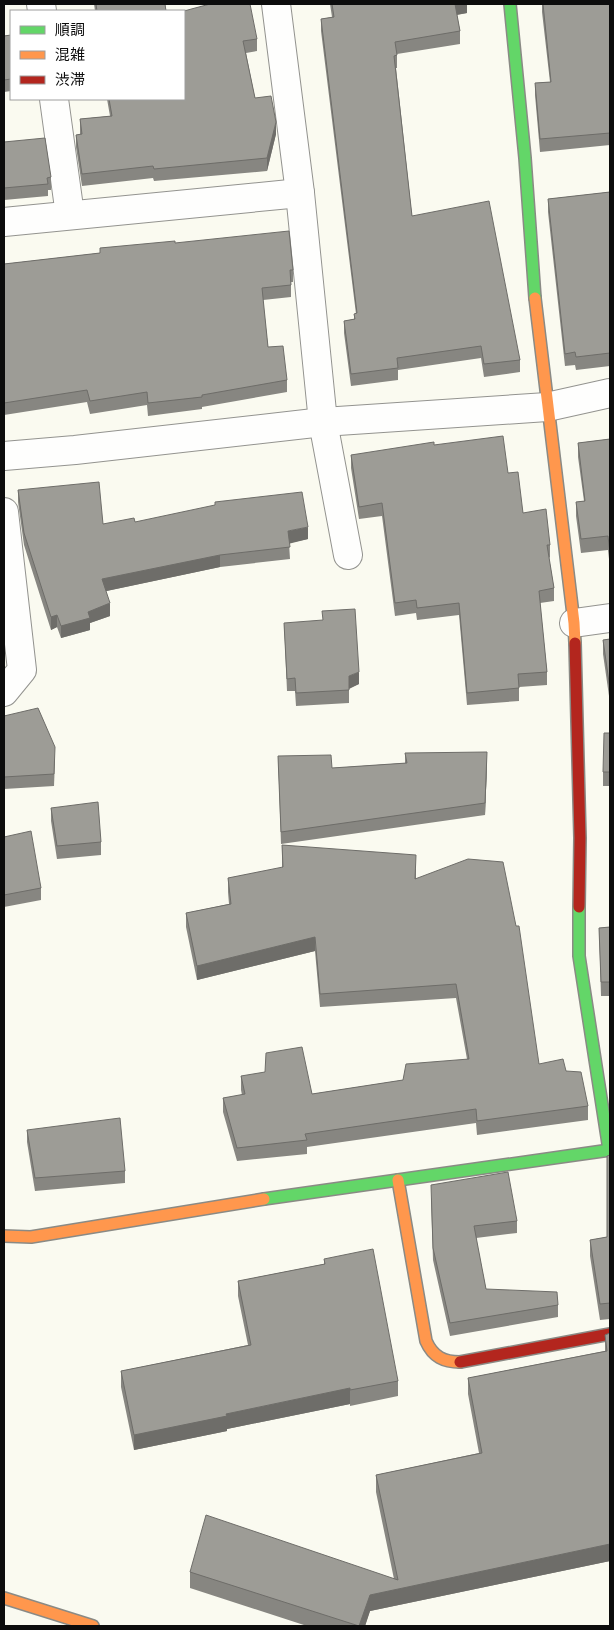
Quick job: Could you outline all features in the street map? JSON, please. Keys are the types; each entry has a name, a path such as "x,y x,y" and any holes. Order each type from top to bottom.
{"street":[{"path":"276,4 300,193 323,422 348,555"},
{"path":"4,1236 31,1237 236,1203 610,1150 579,956 580,838 574,622 533,277 525,158 510,4"},
{"path":"54,100 70,215"},
{"path":"4,222 300,193"},
{"path":"4,456 75,450 323,422 547,407 610,393"},
{"path":"4,512 22,670 4,692"},
{"path":"574,622 610,618"},
{"path":"398,1180 424,1334 430,1352 442,1361 458,1362 610,1334"},
{"path":"4,1598 92,1626"}],"building":[{"path":"96,4 165,4 166,10 97,10"},
{"path":"210,4 250,4 257,39 243,41 255,98 271,96 276,122 267,158 154,169 153,166 82,174 76,135 82,134 80,119 112,116 109,100 185,100 185,11"},
{"path":"332,4 455,4 460,31 395,42 397,55 394,56 412,216 489,201 520,360 484,364 481,346 397,358 398,368 351,374 344,321 355,319 354,314 357,313 321,19 334,17"},
{"path":"543,4 610,4 610,133 540,139 535,83 551,82"},
{"path":"10,35 10,79 4,80 4,36"},
{"path":"45,138 51,177 47,178 48,184 4,188 4,142"},
{"path":"610,192 610,353 576,357 575,352 565,354 548,199"},
{"path":"289,231 293,270 290,270 291,285 262,288 268,347 283,346 287,380 202,395 202,397 148,403 147,392 90,401 87,390 4,403 4,264 100,253 100,248 175,241 175,243"},
{"path":"503,436 508,473 518,472 523,513 546,509 550,545 547,545 554,588 539,591 547,672 518,674 519,688 467,693 459,603 417,608 416,600 395,603 382,503 359,507 351,455 434,442 434,445"},
{"path":"610,439 610,554 608,536 581,539 576,502 585,501 578,443"},
{"path":"99,482 103,524 134,518 135,522 215,505 215,502 302,492 308,527 288,531 290,547 220,555 102,579 110,603 88,612 90,618 61,626 57,615 51,617 24,533 18,490"},
{"path":"355,609 359,672 349,676 349,690 296,693 295,678 287,679 284,623 323,620 322,611"},
{"path":"610,639 610,689 603,640"},
{"path":"38,708 55,747 54,774 4,777 4,716"},
{"path":"604,733 610,733 610,772 603,772"},
{"path":"487,752 485,803 281,832 278,756 331,755 332,768 407,763 405,753"},
{"path":"98,802 101,842 57,846 51,808"},
{"path":"31,831 41,888 4,895 4,837"},
{"path":"282,845 416,855 415,879 468,859 503,862 516,926 519,926 539,1064 563,1059 566,1071 581,1072 588,1106 477,1121 476,1109 305,1134 307,1140 237,1148 223,1098 245,1094 241,1076 265,1072 266,1053 302,1047 312,1094 403,1080 406,1064 469,1059 456,984 320,994 315,937 197,966 186,913 231,904 228,878 283,867"},
{"path":"610,927 610,982 601,982 599,928"},
{"path":"120,1118 125,1171 35,1178 27,1130"},
{"path":"610,1155 610,1303 600,1304 590,1240 607,1237 607,1156"},
{"path":"508,1172 517,1221 474,1226 486,1289 557,1292 558,1305 450,1323 433,1248 431,1185"},
{"path":"373,1249 398,1381 350,1390 350,1388 134,1435 121,1371 251,1345 238,1281 325,1264 324,1259"},
{"path":"610,1333 610,1544 370,1595 359,1626 190,1572 206,1515 398,1580 376,1475 482,1453 468,1378 607,1351 605,1335"}],"traffic: fast":[{"path":"510,4 525,158 535,298"},
{"path":"579,907 579,956 609,1150"},
{"path":"264,1199 610,1150"}],"traffic: slow":[{"path":"535,298 575,643"},
{"path":"398,1180 426,1341 432,1351 440,1358 460,1362"},
{"path":"4,1236 31,1237 264,1199"},
{"path":"4,1598 93,1626"}],"traffic: jam":[{"path":"575,643 580,838 579,907"},
{"path":"460,1362 610,1334"}]}
